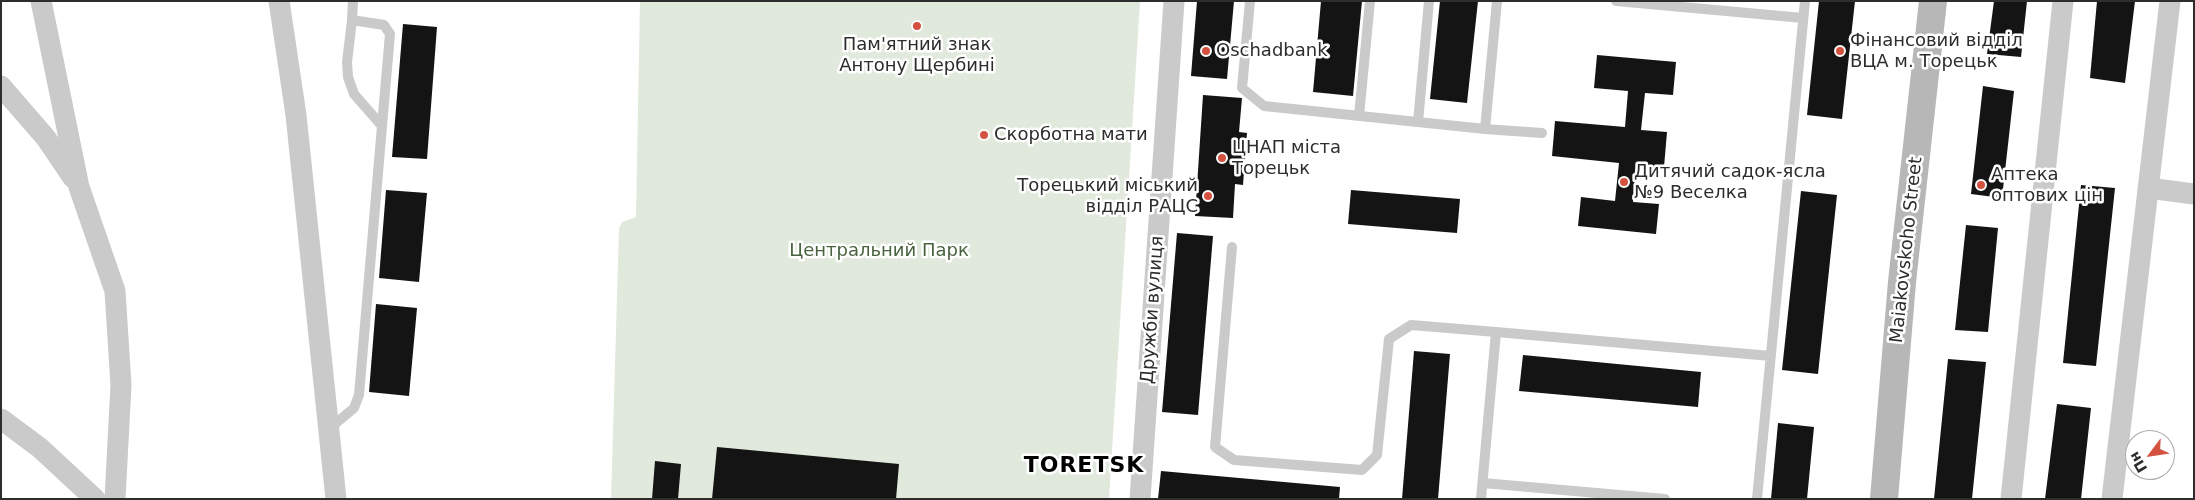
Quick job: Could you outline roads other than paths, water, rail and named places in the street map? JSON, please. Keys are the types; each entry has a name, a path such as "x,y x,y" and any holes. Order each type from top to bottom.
{"main road":[{"name":"Maiakovskoho Street","path":"1884,499 1902,282 1933,1"}],"street":[{"path":"42,1 79,187 115,291 121,385 115,499"},
{"path":"279,1 296,115 336,499"},
{"name":"Дружби вулиця","path":"1140,499 1174,1"},
{"path":"2011,499 2063,1"},
{"path":"2112,499 2170,1"},
{"path":"1,86 46,138 79,187"},
{"path":"2148,188 2194,194"},
{"path":"1,419 40,448 95,499"}],"lane":[{"path":"353,1 347,62 348,77 354,94 382,126"},
{"path":"1250,1 1242,88 1264,106 1542,133"},
{"path":"1359,116 1370,1"},
{"path":"1418,122 1429,1"},
{"path":"1485,128 1498,1"},
{"path":"1616,1 1803,18"},
{"path":"1757,499 1805,1"},
{"path":"329,429 354,408 359,395 390,34 384,25 352,20"},
{"path":"1232,247 1215,447 1234,460 1362,470 1377,455 1389,339 1411,325 1771,356"},
{"path":"1481,499 1496,332"},
{"path":"1483,483 1665,499"}],"place":[{"name":"Пам'ятний знак Антону Щербині","path":"917,26"},
{"name":"Oschadbank","path":"1206,51"},
{"name":"Фінансовий відділ ВЦА м. Торецьк","path":"1840,51"},
{"name":"Скорботна мати","path":"984,135"},
{"name":"ЦНАП міста Торецьк","path":"1222,158"},
{"name":"Дитячий садок-ясла №9 Веселка","path":"1624,182"},
{"name":"Аптека оптових цін","path":"1981,185"},
{"name":"Торецький міський відділ РАЦС","path":"1208,196"}],"district":[{"name":"TORETSK","path":"1084,466"}],"park label":[{"name":"Центральний Парк","path":"879,251"}]}
